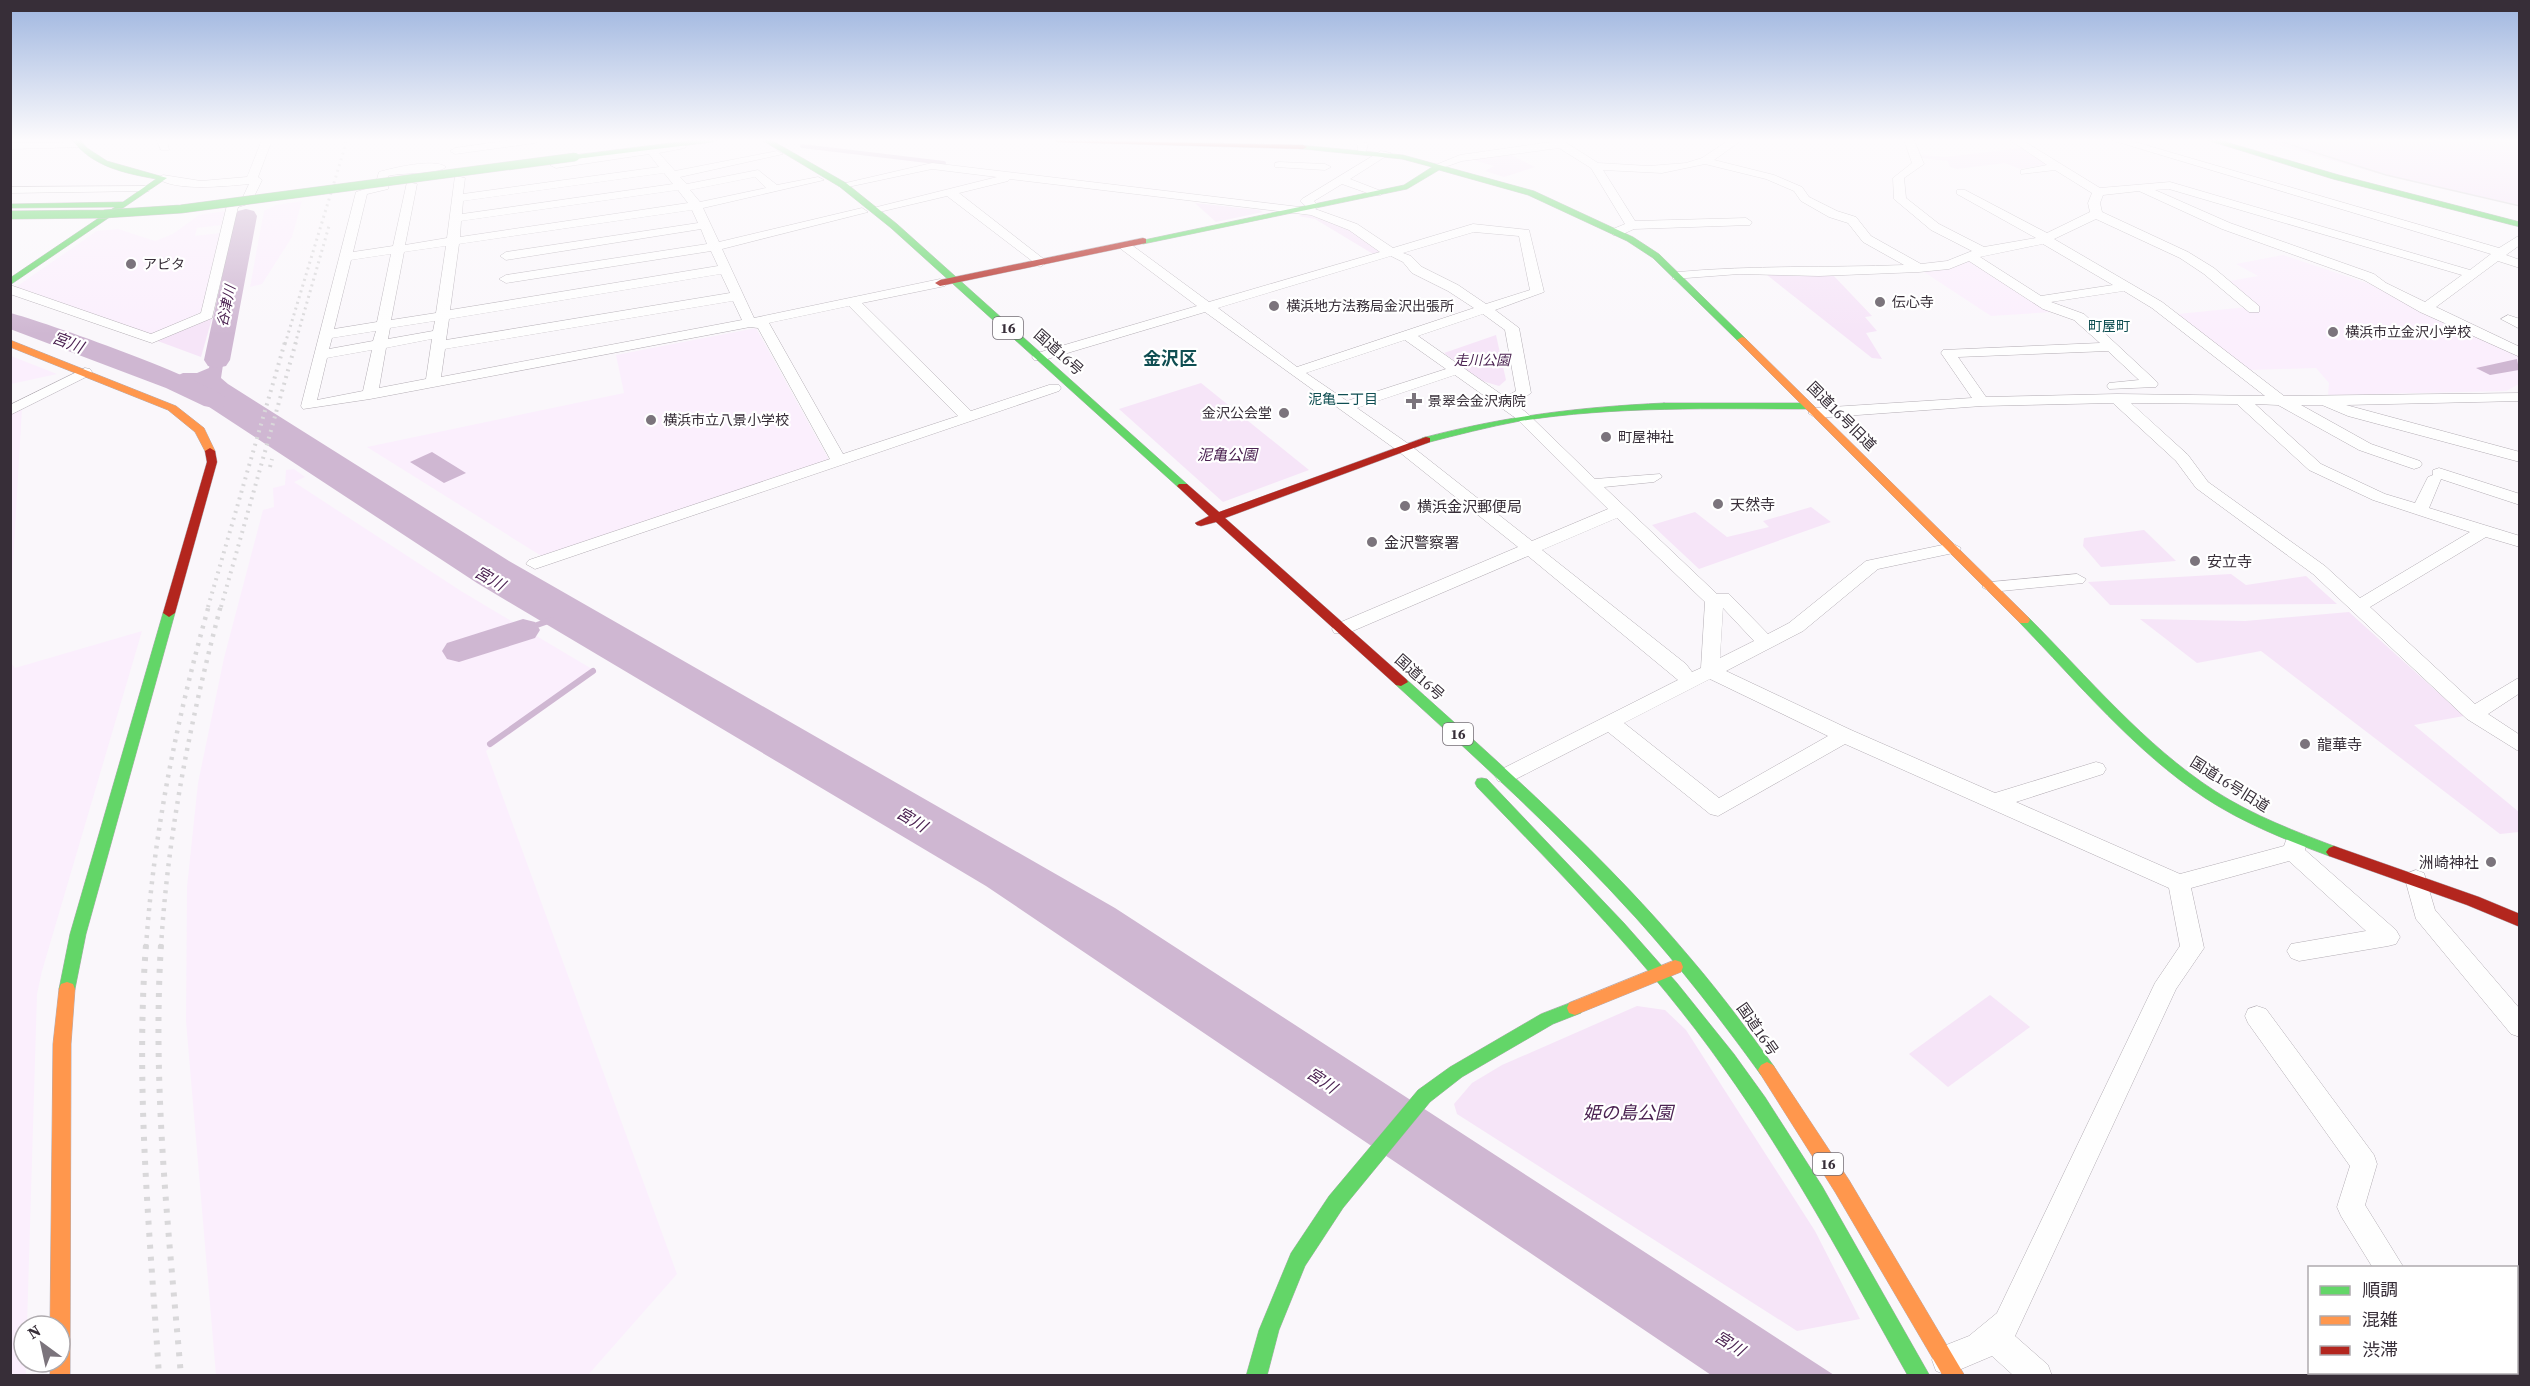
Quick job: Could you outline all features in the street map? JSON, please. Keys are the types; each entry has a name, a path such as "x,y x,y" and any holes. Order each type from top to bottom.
{"main road":[{"path":"10,208 104,205"},
{"path":"10,282 122,205"},
{"path":"10,208 162,205"},
{"path":"10,215 104,214 213,205"},
{"name":"国道16号","path":"858,205 868,211"},
{"name":"国道16号","path":"862,205 948,282 1040,357 1505,776 1598,864 1686,963 1723,1009 1785,1096 1951,1368"},
{"path":"948,282 1319,205"},
{"name":"国道16号旧道","path":"1557,205 1648,249 1678,276 2174,769 2295,846 2416,879 2477,901 2520,921"},
{"path":"2442,205 2520,225"},
{"path":"2492,205 2520,211"},
{"path":"10,220 103,219"},
{"name":"国道16号","path":"948,282 1054,388 1114,444"},
{"path":"10,343 172,408 195,423 206,434 211,447 212,462 81,922 67,991 62,1044 60,1376"},
{"path":"1201,523 1404,448 1522,416 1590,408 1812,409"},
{"name":"16","path":"1472,773 1570,873 1697,1019 1759,1106 1828,1215 1920,1376"},
{"path":"1256,1376 1269,1330 1298,1260 1336,1202 1420,1101 1456,1072 1547,1019 1686,963"}],"street":[{"path":"10,289 152,339 207,315 233,205 103,219"},
{"path":"359,205 308,406 750,323 948,282"},
{"path":"370,395 407,205"},
{"path":"433,383 457,205"},
{"path":"456,218 554,205"},
{"path":"346,257 702,205"},
{"path":"506,279 717,246 895,205"},
{"path":"966,205 1040,263"},
{"path":"1250,205 1313,212 1334,219 1407,259 1417,270 1453,288 1512,328 1524,393 1507,402"},
{"path":"1617,205 1632,225"},
{"path":"1817,205 1838,216 1852,220 1867,238 1919,268"},
{"path":"1907,205 2039,300 2079,317 2151,384 2101,387 2182,458 2202,485 2277,537 2319,570 2474,714 2520,745"},
{"path":"1984,205 2157,305 2279,399 2365,447 2414,464"},
{"path":"2094,205 2096,214"},
{"path":"2181,205 2369,277 2381,286 2425,309 2520,353"},
{"path":"2240,205 2470,274"},
{"path":"2334,205 2498,254 2520,264"},
{"path":"696,206 717,246 750,323"},
{"path":"2233,226 2259,210"},
{"path":"1678,276 1739,270 1773,273 1948,265 1976,253 2045,239 2096,214"},
{"path":"2096,214 2184,255 2209,271 2254,309"},
{"path":"1617,232 1632,225 1746,222"},
{"path":"506,256 706,225"},
{"path":"1040,357 1473,228 1525,233 1537,292 1295,372"},
{"path":"506,306 508,233"},
{"path":"2425,309 2520,239"},
{"path":"1125,246 1295,372 1404,448 1526,548 1679,668 1689,681"},
{"path":"324,336 726,270"},
{"path":"2039,300 2126,287"},
{"path":"320,355 738,296"},
{"path":"852,301 968,417"},
{"path":"750,323 763,325 839,461"},
{"path":"1407,335 1507,402 1618,511 1714,600 1710,671"},
{"path":"1982,402 1948,353 2112,347"},
{"path":"1345,407 1457,370"},
{"path":"10,411 85,372"},
{"path":"535,564 1054,388"},
{"path":"1812,409 2114,398 2323,400 2518,396"},
{"path":"2240,399 2315,467 2379,497 2520,542"},
{"path":"2323,400 2353,413 2520,457"},
{"path":"1591,484 1654,477"},
{"path":"2420,509 2437,477 2520,500"},
{"path":"1341,629 1526,548 1618,511"},
{"path":"2358,606 2492,532 2520,527"},
{"path":"1505,776 1796,627 1872,566 1952,548"},
{"path":"1991,587 2077,579"},
{"path":"1723,598 1765,642"},
{"path":"1710,671 1844,735 2179,883 2295,846 2388,937 2299,951"},
{"path":"2474,714 2520,683"},
{"path":"1609,722 1718,808 1844,735"},
{"path":"1995,801 2096,769"},
{"path":"2416,879 2424,913 2520,1027"},
{"path":"1951,1368 1995,1337 2007,1323 2167,983 2192,948 2179,883"},
{"path":"2257,1016 2364,1164 2351,1207 2389,1266"},
{"path":"1995,1337 2037,1376"}],"shaded area":[{"path":"276,205 301,205 292,237 262,284 250,287 264,211"},
{"name":"アピタ","path":"225,211 221,225 197,228 195,236 220,233 201,312 157,333 149,334 16,287 97,231 118,229 155,241 173,234 199,215"},
{"name":"横浜市立金沢小学校","path":"2283,255 2370,284 2519,356 2519,384 2506,391 2328,395 2329,383 2316,368 2248,370 2178,314 2257,306 2224,282 2258,276 2236,264"},
{"path":"1971,259 2052,312 1991,316 1921,270"},
{"name":"横浜市立八景小学校","path":"756,328 829,460 543,557 367,447 624,393 616,355"},
{"path":"11,356 57,374 11,384"},
{"path":"22,408 11,597 11,413"},
{"path":"294,469 305,477 294,482 461,591 597,672 486,751 677,1274 588,1375 216,1375 186,1021 187,887 198,783 224,658 263,510 274,507 273,488 285,485 286,470"},
{"path":"142,631 37,994 27,1314 12,1314 12,1374 26,1375 11,1375 11,663 15,668"}],"green space":[{"path":"1197,205 1263,212 1216,222"},
{"path":"1308,213 1351,230 1383,251 1373,254 1315,219 1298,216"},
{"path":"1767,275 1833,275 1872,316 1865,317 1877,331 1866,333 1882,359 1872,358"},
{"path":"213,315 201,357 155,340"},
{"name":"走川公園","path":"1496,335 1506,380 1499,386 1479,380 1444,353"},
{"name":"泥亀公園","path":"1201,383 1309,470 1223,502 1119,409"},
{"path":"1811,507 1831,522 1699,569 1652,525 1695,512 1727,537 1769,527 1763,521"},
{"path":"2144,530 2176,561 2101,567 2083,546 2084,538"},
{"path":"2231,574 2246,585 2306,576 2337,604 2110,605 2088,582"},
{"path":"2349,612 2464,716 2414,725 2519,812 2519,832 2500,834 2261,651 2197,663 2140,619 2245,621"},
{"path":"1990,995 2030,1027 1948,1087 1909,1054"},
{"name":"姫の島公園","path":"1637,1006 1665,1010 1686,1030 1815,1231 1860,1319 1797,1331 1457,1114 1454,1104 1472,1083 1502,1065"}],"water":[{"path":"231,312 221,378 228,384 509,561 1115,908 1834,1375 1711,1375 986,886 477,583 200,401 161,383 183,373 197,373 209,368 220,314"},
{"path":"2517,359 2519,370 2490,375 2476,368"},
{"path":"432,452 466,473 444,483 410,462"}],"waterway":[{"name":"谷津川","path":"217,360 246,216"},
{"name":"宮川","path":"10,320 176,382 214,400"},
{"path":"537,625 551,620"},
{"path":"459,651 523,630"},
{"path":"490,744 593,671"}],"tram line":[{"path":"2514,205 2520,206"}],"railway":[{"path":"285,344 327,205"},
{"path":"295,344 329,226"},
{"path":"208,607 285,342"},
{"path":"221,607 296,342"},
{"path":"270,467 272,459"},
{"path":"146,947 155,860 168,774 209,605"},
{"path":"161,947 169,860 182,774 221,605"},
{"path":"146,945 143,999 143,1107 159,1376"},
{"path":"161,945 160,1107 181,1376"}],"traffic: fast":[{"path":"10,206 85,205"},
{"path":"10,282 124,205"},
{"path":"10,215 104,214 214,205"},
{"path":"867,205 1183,486"},
{"path":"1143,241 1321,205"},
{"path":"1556,205 1630,239 1656,256 1742,340"},
{"path":"2442,205 2520,225"},
{"path":"1426,440 1473,427 1568,412 1664,406 1809,406"},
{"path":"67,989 78,934 169,613"},
{"path":"2024,620 2106,705 2150,747 2195,784 2227,805 2262,823 2334,852"},
{"path":"1401,682 1500,772 1596,865 1686,964 1767,1070"},
{"path":"1482,783 1565,869 1671,987 1728,1059 1815,1192 1920,1376"},
{"path":"1256,1376 1269,1330 1298,1260 1336,1202 1424,1096 1456,1072 1547,1019 1575,1008"}],"traffic: slow":[{"path":"1742,340 2024,620"},
{"path":"10,343 172,408 200,430 210,451"},
{"path":"1575,1008 1675,967"},
{"path":"60,1376 62,1044 67,989"},
{"path":"1767,1070 1842,1186 1955,1376"}],"traffic: jam":[{"path":"940,283 1143,241"},
{"path":"1201,523 1426,440"},
{"path":"169,613 212,462 210,451"},
{"path":"1183,486 1401,682"},
{"path":"2334,852 2473,901 2520,921"}],"place":[{"name":"アピタ","path":"131,264"},
{"name":"伝心寺","path":"1880,302"},
{"name":"横浜地方法務局金沢出張所","path":"1274,306"},
{"name":"横浜市立金沢小学校","path":"2333,332"},
{"name":"景翠会金沢病院","path":"1414,401"},
{"name":"金沢公会堂","path":"1284,413"},
{"name":"横浜市立八景小学校","path":"651,420"},
{"name":"町屋神社","path":"1606,437"},
{"name":"天然寺","path":"1718,504"},
{"name":"横浜金沢郵便局","path":"1405,506"},
{"name":"金沢警察署","path":"1372,542"},
{"name":"安立寺","path":"2195,561"},
{"name":"龍華寺","path":"2305,744"},
{"name":"洲崎神社","path":"2491,862"}],"district":[{"name":"町屋町","path":"2109,326"},
{"name":"金沢区","path":"1170,358"},
{"name":"泥亀二丁目","path":"1343,399"}]}
